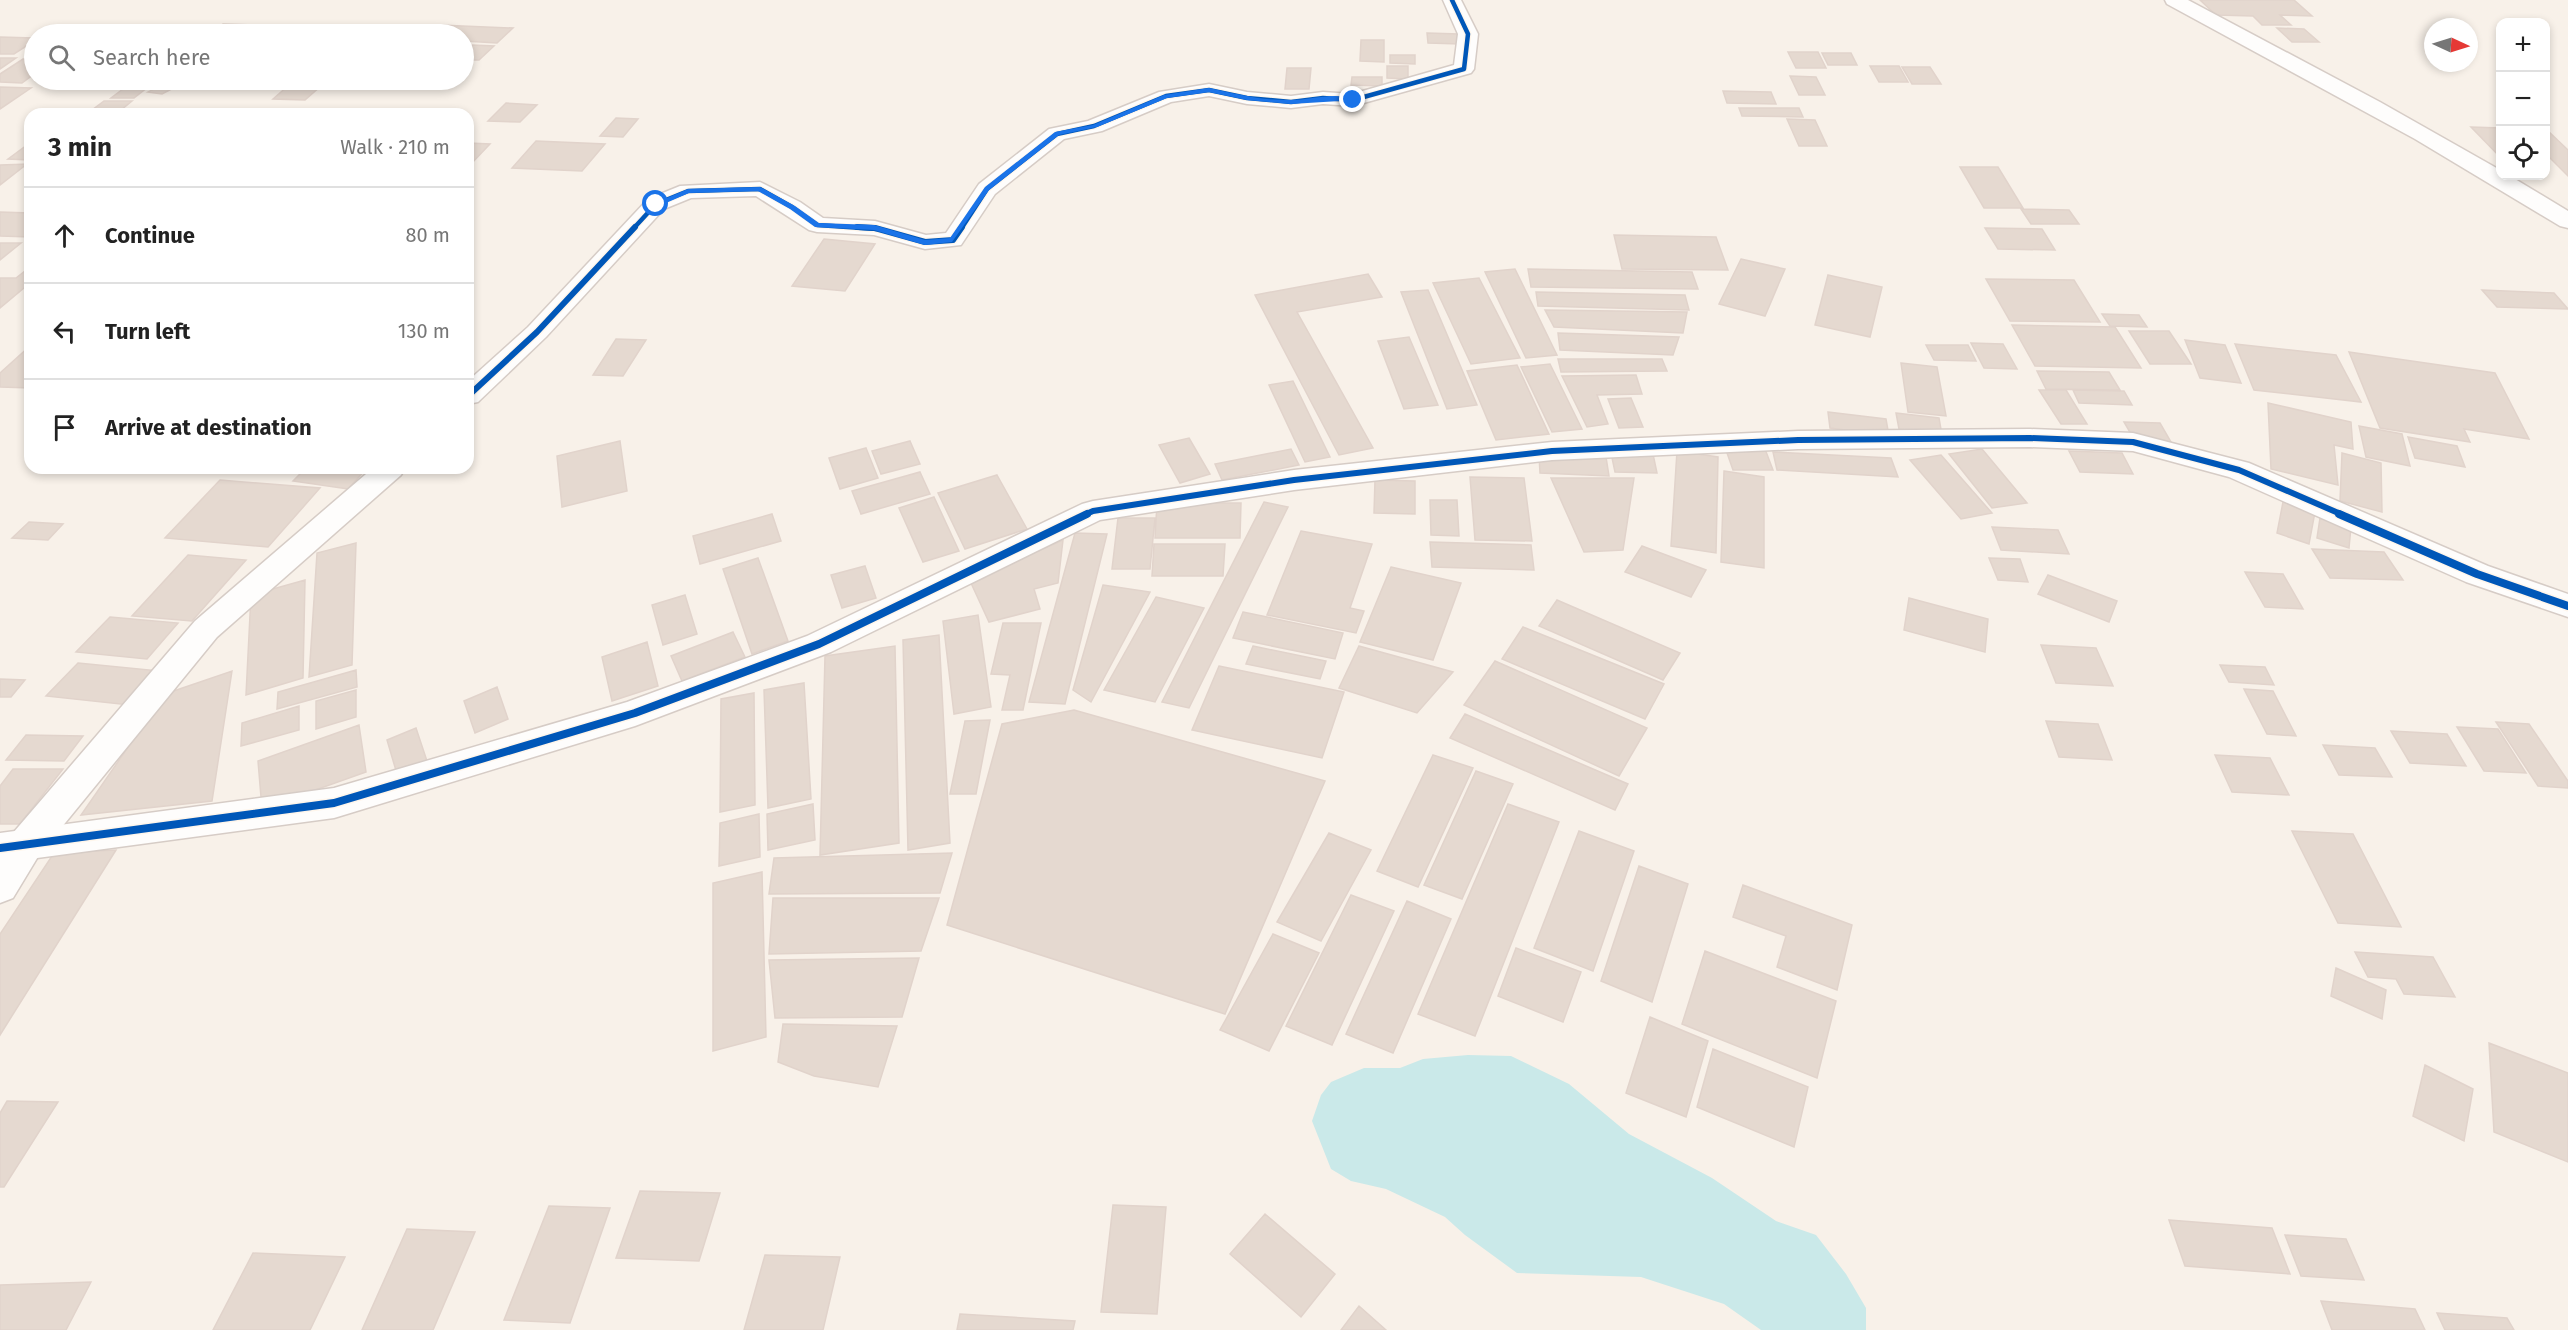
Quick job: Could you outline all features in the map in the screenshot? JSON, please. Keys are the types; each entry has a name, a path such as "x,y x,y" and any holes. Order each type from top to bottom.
{"street":[{"path":"474,390 537,332 656,204 688,191 760,189 792,207 817,225 874,228 925,243 952,240 987,189 1057,134 1094,126 1166,96 1209,90 1247,98 1291,102 1323,98 1353,100 1464,69 1468,34 1452,0"},
{"path":"2174,0 2568,220"},
{"path":"13,846 334,803 635,712 819,644 1093,511 1294,480 1552,451 1798,440 2030,438 2133,442 2239,470 2477,574 2568,606"},
{"path":"0,887 13,846 206,629 384,474"}],"water":[{"path":"1468,1055 1511,1056 1569,1084 1629,1134 1712,1178 1776,1221 1816,1235 1846,1274 1866,1308 1866,1330 1761,1330 1724,1304 1641,1277 1517,1273 1465,1235 1445,1217 1386,1189 1351,1181 1331,1169 1312,1121 1321,1095 1331,1082 1364,1068 1400,1068 1423,1059"}],"building":[{"path":"2200,0 2294,0 2312,16 2280,15 2291,25 2262,25 2253,16 2216,15"},
{"path":"474,26 513,28 497,43 474,42"},
{"path":"2277,28 2304,29 2319,42 2292,42"},
{"path":"1427,33 1459,34 1460,44 1428,43"},
{"path":"0,37 24,38 24,48 14,54 0,54"},
{"path":"1361,40 1384,40 1384,62 1360,61"},
{"path":"474,45 494,46 479,60 474,60"},
{"path":"1788,52 1818,52 1826,68 1796,68"},
{"path":"1822,53 1851,53 1857,65 1828,65"},
{"path":"1390,55 1415,55 1415,64 1390,63"},
{"path":"0,58 16,58 0,69"},
{"path":"24,59 24,82 22,83 0,82 0,74"},
{"path":"1387,66 1408,66 1408,79 1387,78"},
{"path":"1870,66 1899,66 1908,82 1879,82"},
{"path":"1902,67 1930,67 1941,84 1912,84"},
{"path":"1287,68 1311,68 1309,89 1285,89"},
{"path":"1790,76 1816,77 1825,95 1799,95"},
{"path":"1352,77 1382,77 1382,86 1351,85"},
{"path":"0,87 28,90 0,109"},
{"path":"122,90 144,90 134,98 111,98"},
{"path":"152,90 170,90 162,94 148,92"},
{"path":"283,90 316,90 305,100 273,99"},
{"path":"1723,91 1771,92 1776,104 1727,103"},
{"path":"104,101 132,101 123,108 95,108"},
{"path":"506,103 537,105 520,122 488,121"},
{"path":"1739,108 1799,108 1803,117 1742,116"},
{"path":"616,118 638,119 623,137 600,136"},
{"path":"1787,119 1815,120 1827,146 1799,146"},
{"path":"2471,127 2496,128 2496,153"},
{"path":"2550,133 2568,150 2568,176 2550,158"},
{"path":"536,141 605,144 582,171 512,168"},
{"path":"474,143 490,144 474,161"},
{"path":"24,147 24,160 8,159"},
{"path":"24,164 24,166 0,185 0,165"},
{"path":"1960,167 1998,167 2023,208 1984,208"},
{"path":"2021,209 2069,210 2079,224 2031,224"},
{"path":"0,212 24,213 24,237 0,236"},
{"path":"1985,228 2042,229 2055,250 1998,249"},
{"path":"1614,235 1716,237 1728,270 1622,269"},
{"path":"824,239 875,244 845,291 792,286"},
{"path":"0,243 21,243 0,260"},
{"path":"1741,259 1785,269 1765,316 1719,304"},
{"path":"1515,269 1557,355 1526,358 1485,272"},
{"path":"1528,269 1692,272 1698,289 1531,287"},
{"path":"24,272 24,288 0,308 0,278 16,278"},
{"path":"1368,274 1382,297 1297,312 1373,448 1339,455 1255,295"},
{"path":"1828,275 1882,287 1870,337 1815,325"},
{"path":"1479,278 1520,358 1471,364 1433,283"},
{"path":"1986,279 2074,280 2100,322 2010,321"},
{"path":"1428,290 1477,405 1447,409 1401,292"},
{"path":"2482,290 2554,293 2568,309 2497,307"},
{"path":"1536,292 1685,295 1689,310 1538,306"},
{"path":"1545,310 1687,312 1683,333 1554,327"},
{"path":"2102,314 2139,315 2147,327 2110,326"},
{"path":"2012,325 2115,327 2141,368 2035,366"},
{"path":"2129,331 2169,331 2191,364 2150,364"},
{"path":"1558,333 1679,337 1673,355 1560,350"},
{"path":"1409,337 1438,405 1404,409 1378,341"},
{"path":"616,339 646,340 623,376 593,375"},
{"path":"2185,340 2225,345 2241,383 2200,378"},
{"path":"1971,343 2003,344 2017,369 1984,368"},
{"path":"2235,344 2336,355 2361,402 2254,390"},
{"path":"1926,345 1968,345 1976,361 1934,360"},
{"path":"24,351 24,388 0,387 0,373"},
{"path":"2349,352 2495,373 2529,439 2464,429 2470,442 2380,428"},
{"path":"1558,359 1662,359 1667,371 1561,372"},
{"path":"1901,363 1937,367 1946,416 1908,412"},
{"path":"1550,364 1582,429 1552,432 1521,367"},
{"path":"1517,365 1549,434 1496,440 1467,371"},
{"path":"2037,371 2109,372 2120,390 2046,389"},
{"path":"1636,375 1642,394 1597,395 1608,424 1587,427 1562,376"},
{"path":"1293,381 1330,457 1305,462 1269,385"},
{"path":"2039,390 2066,390 2087,424 2061,424"},
{"path":"2073,390 2124,391 2132,405 2079,403"},
{"path":"1631,398 1643,427 1619,428 1608,399"},
{"path":"2268,403 2351,422 2353,449 2334,445 2338,485 2271,469"},
{"path":"1828,412 1886,419 1889,436 1830,428"},
{"path":"1896,413 1939,418 1942,435 1899,429"},
{"path":"2124,422 2160,423 2171,442 2135,441"},
{"path":"2359,426 2402,434 2410,466 2366,457"},
{"path":"2408,437 2457,446 2465,467 2415,458"},
{"path":"1189,438 1210,474 1180,483 1159,445"},
{"path":"620,441 627,491 562,507 557,456"},
{"path":"910,441 920,464 881,474 872,451"},
{"path":"866,448 878,478 840,489 829,458"},
{"path":"1291,449 1299,465 1222,480 1215,464"},
{"path":"1765,449 1773,470 1733,470 1726,450"},
{"path":"1982,449 2027,503 1992,508 1949,454"},
{"path":"1677,451 1718,457 1716,553 1671,546"},
{"path":"2069,451 2122,453 2133,474 2080,472"},
{"path":"1773,452 1891,458 1898,477 1777,470"},
{"path":"1611,453 1653,454 1657,473 1615,472"},
{"path":"2342,453 2381,463 2382,512 2340,501"},
{"path":"1539,455 1606,457 1609,476 1540,473"},
{"path":"1941,455 1992,513 1961,519 1910,460"},
{"path":"1724,471 1764,477 1764,568 1721,562"},
{"path":"920,472 930,494 861,514 852,491"},
{"path":"300,474 362,474 348,489 293,481"},
{"path":"997,475 1027,529 965,549 938,493"},
{"path":"1470,477 1524,478 1532,541 1475,540"},
{"path":"1551,478 1634,478 1623,550 1584,552"},
{"path":"220,480 320,488 268,547 165,538"},
{"path":"1375,480 1415,481 1415,514 1374,513"},
{"path":"934,497 959,551 923,562 899,508"},
{"path":"1430,500 1457,500 1459,536 1431,535"},
{"path":"1264,502 1288,507 1189,708 1162,702"},
{"path":"2283,502 2315,512 2309,544 2277,533"},
{"path":"1157,503 1241,503 1240,538 1155,538"},
{"path":"772,514 781,541 700,564 693,536"},
{"path":"1118,518 1155,518 1150,569 1112,569"},
{"path":"2320,518 2351,527 2349,548 2317,538"},
{"path":"29,522 63,524 48,540 12,538"},
{"path":"1992,527 2058,530 2069,554 2001,550"},
{"path":"1301,531 1372,544 1350,608 1364,611 1356,633 1267,615"},
{"path":"1075,533 1107,534 1065,704 1029,702"},
{"path":"1063,540 1058,583 1034,589 1040,609 989,622 970,581"},
{"path":"1430,542 1531,545 1534,570 1432,567"},
{"path":"356,543 352,665 309,677 317,553"},
{"path":"1154,544 1225,544 1223,576 1152,576"},
{"path":"1642,546 1706,570 1691,597 1625,572"},
{"path":"2312,549 2384,552 2403,580 2330,578"},
{"path":"188,555 246,560 192,621 132,616"},
{"path":"758,558 788,641 752,654 723,569"},
{"path":"1989,558 2020,559 2028,582 1998,580"},
{"path":"865,566 876,598 842,608 831,575"},
{"path":"1391,567 1461,583 1433,660 1360,642"},
{"path":"2245,572 2283,574 2303,609 2265,607"},
{"path":"2048,575 2117,601 2109,622 2038,594"},
{"path":"305,580 303,678 246,695 251,595"},
{"path":"1103,585 1150,592 1091,702 1073,690"},
{"path":"685,595 697,634 663,645 652,605"},
{"path":"1156,597 1204,608 1155,702 1104,690"},
{"path":"1909,598 1988,619 1985,652 1904,630"},
{"path":"1557,600 1680,653 1663,680 1539,626"},
{"path":"1243,612 1343,633 1335,659 1233,638"},
{"path":"978,615 991,707 954,714 943,621"},
{"path":"110,617 178,623 147,659 76,652"},
{"path":"1003,623 1041,623 1023,710 1002,710 1010,675 991,674"},
{"path":"1523,627 1664,684 1645,719 1502,659"},
{"path":"733,632 745,657 682,681 671,656"},
{"path":"939,635 950,843 908,850 903,640"},
{"path":"647,642 658,686 612,701 602,657"},
{"path":"2041,645 2096,648 2113,686 2056,683"},
{"path":"895,646 899,843 820,855 825,656"},
{"path":"1253,646 1326,661 1320,679 1246,664"},
{"path":"1359,646 1453,672 1417,713 1339,688"},
{"path":"1495,661 1647,728 1619,776 1464,705"},
{"path":"78,663 160,671 130,705 46,696"},
{"path":"2220,665 2265,667 2274,685 2229,682"},
{"path":"1219,666 1344,692 1322,758 1192,730"},
{"path":"356,670 357,687 277,709 278,692"},
{"path":"232,671 212,801 81,815 165,694"},
{"path":"0,679 25,680 11,697 0,697"},
{"path":"804,683 811,799 768,808 764,690"},
{"path":"497,687 508,719 475,733 464,701"},
{"path":"2244,689 2273,691 2296,736 2267,734"},
{"path":"356,690 356,717 316,729 316,701"},
{"path":"754,693 755,805 720,812 721,699"},
{"path":"299,706 299,730 241,746 242,723"},
{"path":"1074,710 1325,781 1225,1014 947,925 1002,724"},
{"path":"1465,714 1628,784 1615,810 1450,738"},
{"path":"990,720 976,794 950,794 965,721"},
{"path":"2046,721 2098,724 2112,760 2059,757"},
{"path":"2496,722 2529,724 2568,781 2568,788 2538,786"},
{"path":"359,725 366,772 262,809 258,761"},
{"path":"2457,727 2498,729 2526,773 2484,771"},
{"path":"416,728 427,761 397,774 387,740"},
{"path":"2391,731 2447,734 2466,766 2410,763"},
{"path":"26,735 83,736 64,761 6,760"},
{"path":"2323,745 2375,748 2392,777 2339,775"},
{"path":"1433,755 1473,768 1418,887 1377,871"},
{"path":"2215,755 2270,758 2289,795 2232,792"},
{"path":"13,769 63,769 20,824 0,824 0,786"},
{"path":"1476,771 1513,784 1462,899 1424,885"},
{"path":"813,804 815,840 768,850 767,814"},
{"path":"1508,804 1559,822 1475,1036 1418,1014"},
{"path":"759,814 760,857 719,866 720,823"},
{"path":"1579,831 1634,851 1593,971 1534,948"},
{"path":"2292,831 2353,834 2401,927 2338,923"},
{"path":"1329,833 1371,850 1321,941 1277,922"},
{"path":"116,850 0,1035 0,934 54,853"},
{"path":"952,853 940,893 769,894 774,858"},
{"path":"1639,866 1688,884 1652,1002 1601,981"},
{"path":"762,872 766,1037 713,1051 713,883"},
{"path":"1743,885 1852,925 1837,990 1777,967 1786,936 1733,917"},
{"path":"1351,895 1394,911 1332,1045 1286,1026"},
{"path":"773,898 939,898 921,951 769,954"},
{"path":"1407,901 1451,919 1393,1053 1346,1034"},
{"path":"1273,934 1319,953 1269,1051 1220,1030"},
{"path":"1516,948 1581,972 1563,1022 1498,996"},
{"path":"1705,951 1836,1001 1817,1078 1682,1024"},
{"path":"2355,952 2433,957 2455,997 2404,994 2396,979 2368,977"},
{"path":"919,958 902,1017 775,1018 769,960"},
{"path":"2336,968 2386,990 2382,1019 2331,996"},
{"path":"1650,1017 1708,1041 1686,1117 1626,1093"},
{"path":"783,1024 897,1026 878,1087 814,1076 778,1062"},
{"path":"2489,1043 2568,1073 2568,1162 2494,1132"},
{"path":"1713,1049 1808,1087 1794,1147 1697,1107"},
{"path":"2425,1065 2473,1089 2464,1141 2413,1116"},
{"path":"7,1101 58,1102 4,1187 0,1187 0,1113"},
{"path":"640,1191 720,1193 699,1261 616,1258"},
{"path":"1113,1205 1166,1207 1157,1314 1101,1312"},
{"path":"549,1206 610,1208 570,1323 504,1320"},
{"path":"1265,1214 1335,1274 1301,1317 1230,1254"},
{"path":"2169,1220 2272,1228 2290,1274 2185,1266"},
{"path":"407,1229 475,1232 433,1330 362,1330"},
{"path":"2285,1235 2346,1239 2364,1280 2301,1276"},
{"path":"253,1253 345,1257 310,1330 213,1330"},
{"path":"765,1255 840,1257 823,1330 744,1330"},
{"path":"91,1282 66,1330 0,1330 0,1285"},
{"path":"2321,1301 2415,1309 2425,1330 2332,1330"},
{"path":"1359,1306 1386,1330 1341,1330"},
{"path":"2437,1313 2507,1318 2514,1330 2445,1330"},
{"path":"960,1314 1075,1321 1073,1330 957,1330"}],"cycle path":[{"path":"474,390 537,332 656,204 688,191 760,189 792,207 817,225 875,228 925,242 953,240 987,189 1057,134 1094,126 1166,96 1209,90 1247,98 1291,102 1323,98 1353,100 1464,69 1468,34 1452,0"},
{"path":"0,848 334,803 635,713 819,644 1093,511 1294,480 1552,451 1798,440 2030,438 2133,442 2239,470 2477,574 2568,606"}],"route":[{"path":"656,204 688,191 760,189 792,207 817,225 874,228 925,243 952,240 987,189 1057,134 1094,126 1166,96 1209,90 1247,98 1291,102 1323,98 1353,100"}]}
